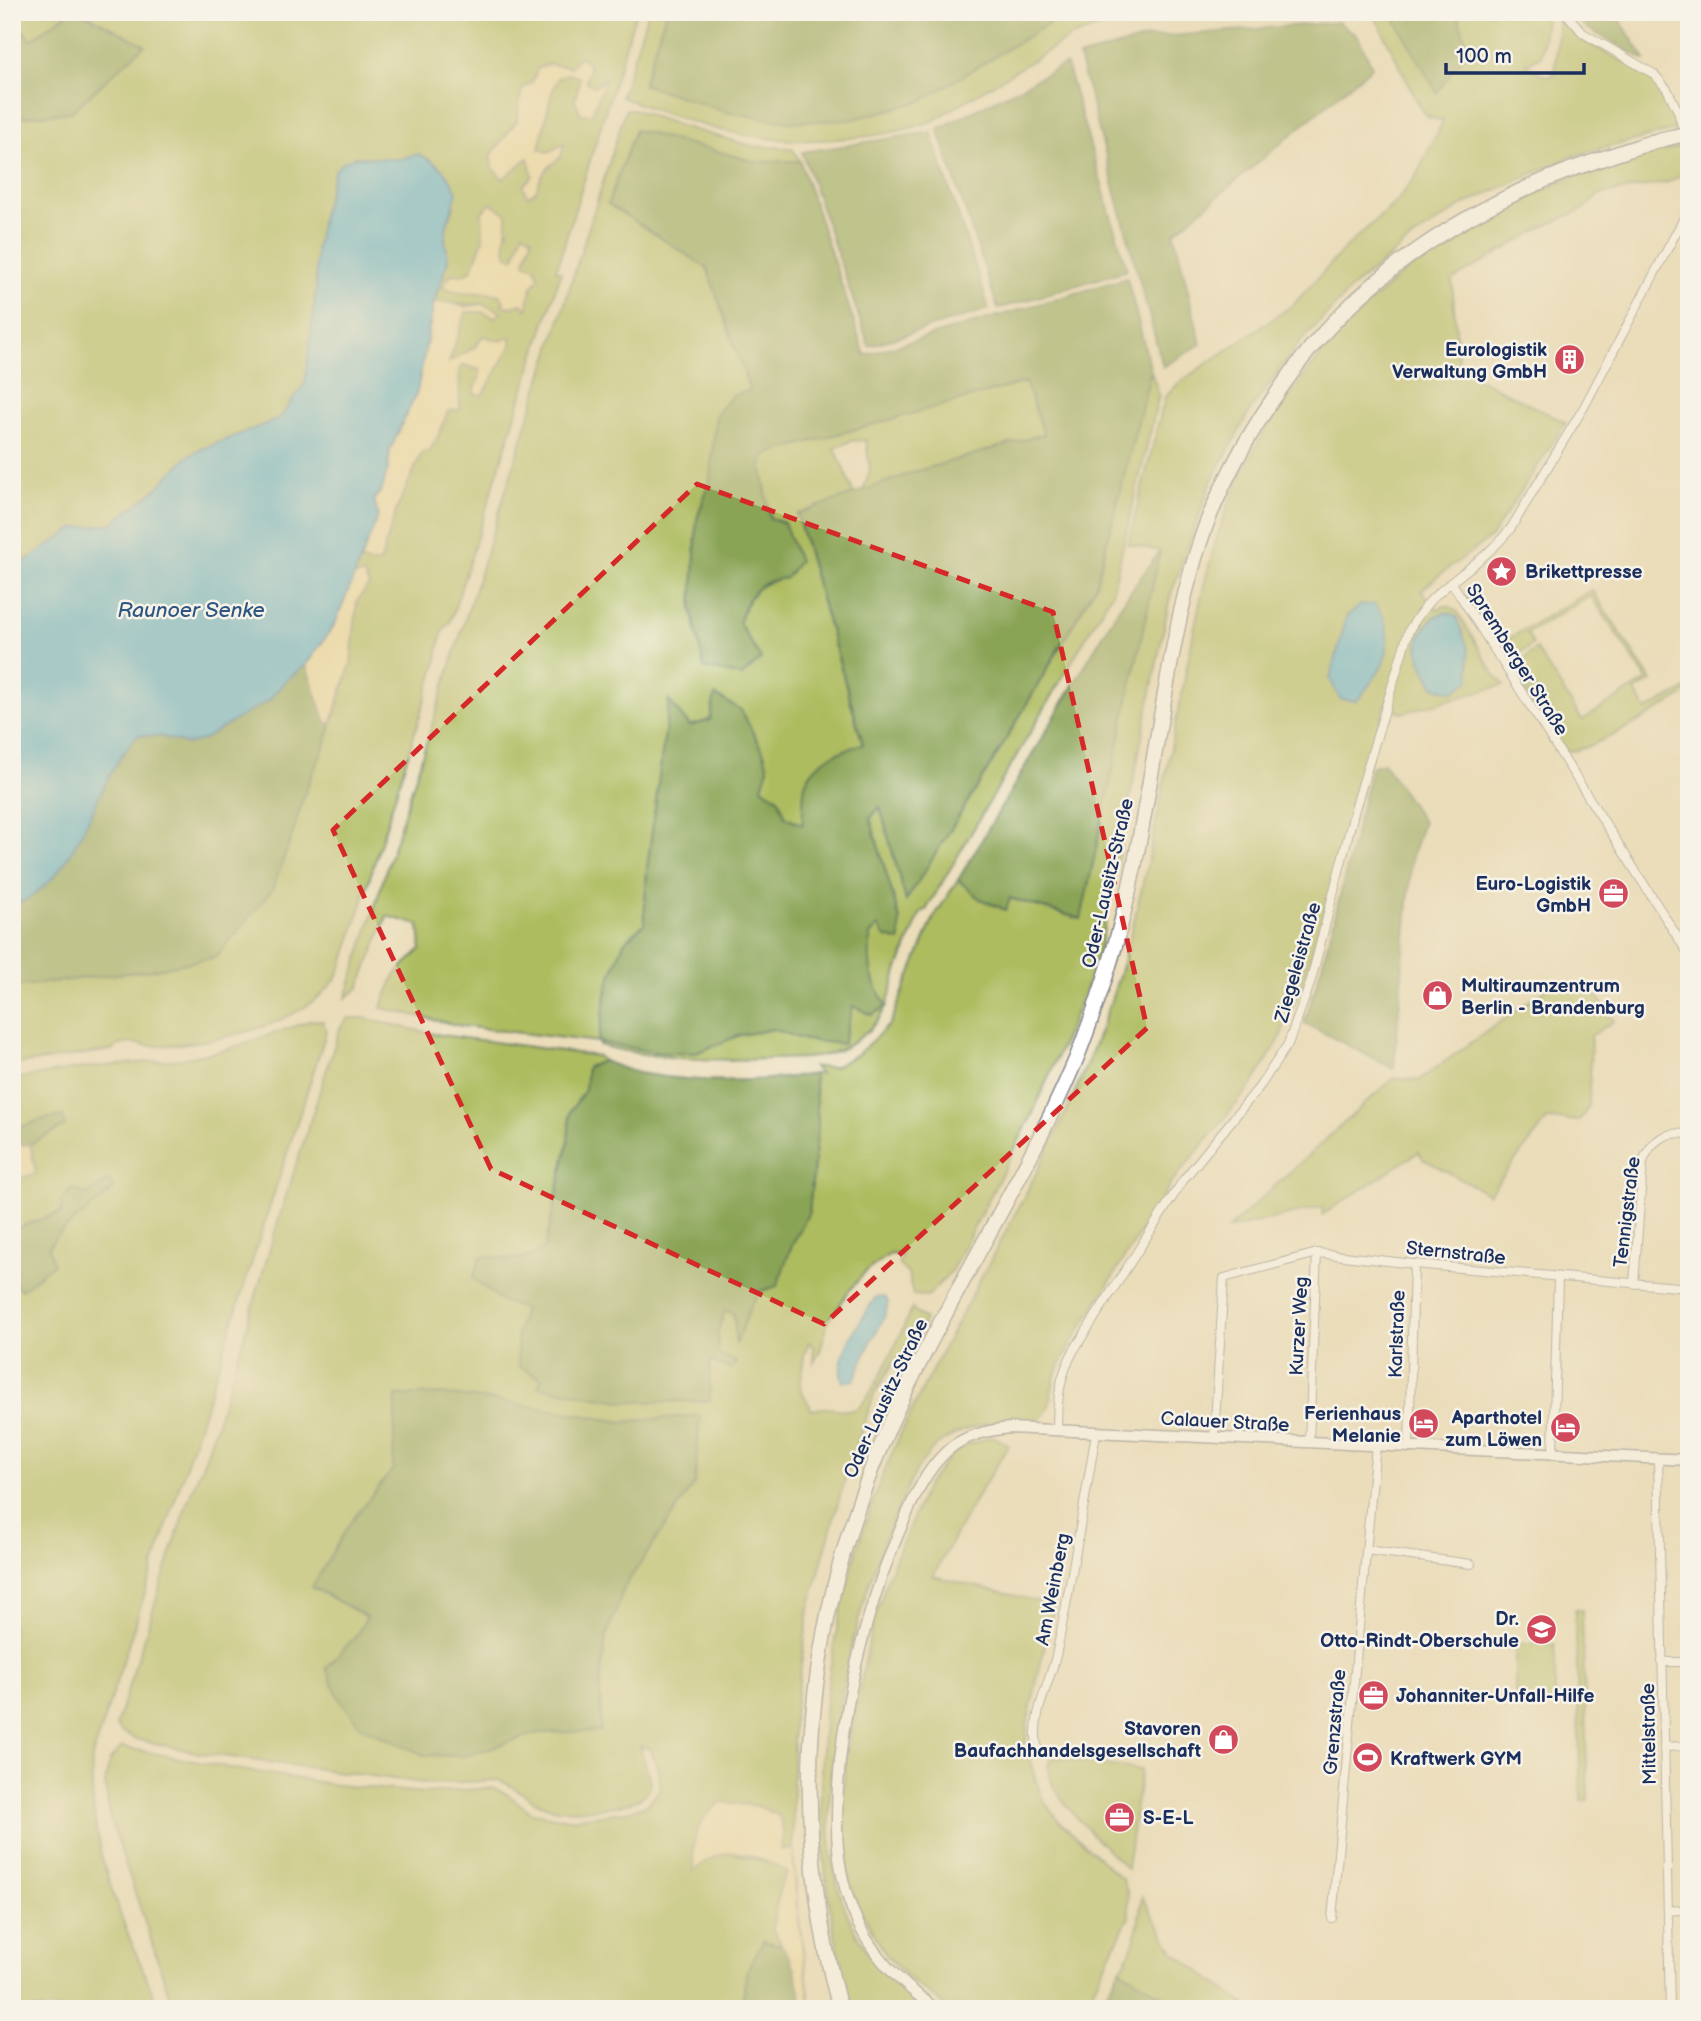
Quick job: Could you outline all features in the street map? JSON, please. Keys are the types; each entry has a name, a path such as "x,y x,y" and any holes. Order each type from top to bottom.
{"highway":[{"name":"Oder-Lausitz-Straße","path":"840,2009 822,1928 814,1867 810,1773 813,1695 825,1623 842,1550 870,1470 905,1393 1037,1141 1075,1062 1108,968 1125,904 1184,598 1205,527 1223,486 1242,448 1289,375 1342,315 1398,265 1458,223 1501,200 1570,170 1653,142 1686,134"}],"street":[{"path":"1565,12 1583,33 1654,74 1667,89 1686,134 1689,156"},
{"name":"Spremberger Straße","path":"1689,204 1584,407 1511,528 1497,545 1452,583 1689,955"},
{"name":"Ziegeleistraße","path":"1057,1431 1056,1400 1061,1378 1074,1350 1184,1179 1252,1096 1288,1044 1310,985 1355,809 1406,641 1420,612 1434,596 1452,583"},
{"name":"Tennigstraße","path":"1634,1284 1643,1162 1658,1138 1669,1134 1689,1135"},
{"name":"Sternstraße","path":"1214,1438 1224,1278 1317,1253 1558,1278 1689,1288"},
{"name":"Kurzer Weg","path":"1308,1442 1317,1253"},
{"name":"Karlstraße","path":"1409,1446 1414,1264"},
{"path":"1552,1452 1558,1278"},
{"name":"Calauer Straße","path":"936,2009 908,1988 881,1962 862,1932 852,1910 838,1853 837,1827 841,1755 856,1667 866,1627 897,1537 913,1500 924,1479 949,1448 978,1433 1010,1428 1689,1460"},
{"name":"Am Weinberg","path":"1038,1750 1035,1732 1037,1720 1056,1654 1096,1433"},
{"name":"Grenzstraße","path":"1332,1918 1376,1445"},
{"name":"Mittelstraße","path":"1658,1458 1670,2009"},
{"path":"1366,1550 1471,1564"},
{"path":"1662,1662 1689,1662"},
{"path":"1664,1746 1689,1746"},
{"path":"1668,1911 1689,1909"}],"highlighted area":[{"path":"697,484 1053,612 1147,1028 824,1324 491,1169 333,830"}],"green space":[{"path":"12,12 69,12 31,40"},
{"path":"69,12 81,12 145,45 71,112 12,118 12,15 31,40"},
{"path":"81,12 413,12 438,20 440,12 636,12 556,271 561,272 450,623 442,635 437,661 349,945 335,980 300,1010 254,1030 180,1044 123,1044 112,1050 12,1065 12,987 151,970 215,957 307,786 325,745 351,663 357,601 369,585 363,574 352,577 359,560 368,563 380,562 396,511 422,452 429,451 438,436 459,370 464,365 480,370 481,380 474,389 511,346 511,338 500,341 483,336 475,347 448,363 466,311 482,312 495,317 482,304 434,302 448,261 445,239 447,224 454,207 418,154 399,159 355,157 335,170 316,250 316,291 305,383 279,419 187,457 155,490 111,524 75,528 12,570 12,118 71,112 144,45","holes":["586,60 589,69 585,80 595,87 604,79 592,114 581,114 575,101 580,78 569,73 558,78 551,95 539,149 548,152 546,162 536,191 528,195 524,186 533,176 528,157 503,178 490,157 517,120 548,65 570,67","508,230 503,242 507,256 514,259 523,233 530,247 525,260 531,287 527,309 522,304 511,307 503,304 501,295 443,287 451,274 463,275 471,271 483,240"]},
{"path":"648,12 666,12 643,85 850,120 921,101 1068,12 1212,12 1107,25 1071,37 934,120 914,127 851,138 789,140 733,133 679,118 621,97"},
{"path":"666,12 1068,12 921,101 850,120 788,122 726,112 643,84"},
{"path":"1368,12 1391,12 1398,22 1468,49 1457,12 1547,12 1541,56 1526,64 1545,76 1555,74 1559,12 1581,40 1640,70 1654,82 1663,95 1678,129 1570,157 1465,204 1410,240 1355,285 1300,342 1251,409 1212,480 1170,597 1097,963 1033,1113 952,1270 928,1296 913,1295 908,1274 898,1264 902,1255 890,1254 865,1272 848,1292 828,1322 814,1362 813,1347 809,1342 804,1356 800,1388 812,1410 853,1410 863,1403 879,1378 912,1308 925,1320 908,1352 895,1360 874,1395 843,1485 809,1609 793,1723 793,1849 781,1849 783,1833 779,1816 757,1806 721,1802 711,1858 730,1852 771,1863 787,1872 780,1887 772,1928 782,1945 763,1941 746,1973 742,2009 174,2009 110,1818 105,1784 109,1761 122,1747 337,1785 425,1793 492,1788 507,1794 532,1813 569,1819 624,1812 647,1805 661,1787 658,1769 650,1749 640,1746 651,1785 646,1794 612,1806 567,1810 545,1806 498,1780 431,1784 200,1753 135,1739 116,1726 188,1500 206,1456 234,1369 340,1028 348,1018 363,1018 434,1034 598,1056 603,1061 587,1068 585,1090 570,1112 568,1144 545,1247 523,1258 481,1256 501,1301 524,1309 517,1334 542,1379 538,1387 709,1401 710,1361 736,1362 718,1354 718,1331 725,1310 734,1314 736,1344 752,1303 792,1245 809,1212 818,1125 814,1074 820,1074 814,1067 834,1067 858,1054 890,1024 934,917 958,880 980,899 1005,910 1009,898 1080,919 1160,551 1128,544 1165,397 1180,382 1293,305 1342,251 1397,201 1416,176 1443,121 1428,117 1420,107 1378,22","holes":["440,1394 622,1422 699,1415 695,1482 625,1586 606,1637 600,1684 600,1731 537,1733 465,1756 424,1755 326,1668 356,1636 367,1617 312,1587 393,1469 396,1396"]},
{"path":"1391,12 1457,12 1468,49 1437,93"},
{"path":"1572,12 1615,12 1646,61 1587,28"},
{"path":"1338,22 1358,36 1372,67 1174,233 1201,344 1163,367 1079,57 1146,38"},
{"path":"1066,64 1127,270 998,309 938,129"},
{"path":"626,109 633,109 680,126 752,146 792,148 800,161 757,162 635,130 608,203 707,267 750,391 716,414 710,480 697,519 692,609 761,659 739,623 754,592 767,583 786,578 790,539 784,523 770,518 761,464 766,454 1026,382 1044,434 914,472 863,491 870,471 866,440 851,441 835,448 854,494 797,515 863,745 802,825 785,816 779,799 762,787 768,768 764,753 752,733 710,720 690,726 669,702 647,869 644,924 624,942 608,984 598,1042 462,1026 381,1008 395,975 421,949 419,925 387,916 359,988 346,998"},
{"path":"635,130 757,162 800,161 865,355 1127,278 1151,371 1096,584 1000,750 906,901 880,807 870,818 900,920 900,941 886,937 878,926 870,935 871,972 887,1006 872,1015 853,1006 843,1044 805,1040 773,1029 740,1035 696,1053 660,1053 598,1042 608,984 624,942 644,924 647,869 669,701 690,726 710,720 715,695 741,710 764,753 768,768 762,787 779,799 785,816 802,825 804,790 812,772 831,756 863,744 797,514 914,472 1044,434 1025,382 766,454 761,464 770,518 784,523 799,561 786,578 767,583 754,592 739,623 761,659 742,676 704,668 692,609 697,519 710,480 716,414 733,395 750,390 707,268 608,204"},
{"path":"931,132 989,309 869,346 802,152"},
{"path":"1682,146 1686,172 1669,182 1599,195 1584,209 1543,227 1452,280 1459,369 1566,423 1491,537 1421,591 1437,609 1447,606 1457,611 1494,674 1504,685 1402,713 1389,706 1397,668 1301,988 1278,1042 1252,1085 1171,1183 1071,1344 1055,1376 1048,1409 1040,1419 1002,1421 978,1426 943,1441 920,1465 904,1496 874,1571 850,1654 833,1758 830,1833 838,1887 852,1925 882,1971 926,2009 853,2009 834,1930 824,1851 821,1773 827,1694 840,1616 860,1540 887,1465 921,1392 1057,1130 1082,1077 1103,1022 1122,966 1140,897 1204,586 1235,488 1267,428 1316,361 1352,320 1413,265 1471,228 1563,181 1608,165"},
{"path":"1151,371 1159,395 1112,593 926,910 921,912 886,1006 874,986 869,965 869,935 877,926 900,920 870,818 880,807 906,900 1000,750 1096,585"},
{"path":"1160,551 1081,919 1010,898 1006,910 980,899 958,880 1120,606"},
{"path":"1467,590 1501,643 1592,590 1652,681 1635,691 1646,710 1689,687 1689,692 1609,737 1577,750 1567,751 1551,733 1541,704 1523,681 1521,686 1520,669 1531,653 1536,649 1582,720 1647,680 1591,596 1527,633 1533,644 1518,653 1510,653 1502,649 1488,633 1467,597"},
{"path":"306,665 326,722 331,724 325,745 307,786 272,890 216,957 151,970 12,987 12,906 33,895 64,863 118,761 137,735 160,736 186,744 269,700 286,680"},
{"path":"1526,673 1543,700 1540,707 1549,710 1553,717 1551,725 1547,726 1521,686"},
{"path":"1384,763 1423,822 1412,856 1394,1069 1304,1023 1332,927 1372,766"},
{"path":"1557,981 1576,991 1588,983 1614,1021 1591,1036 1589,1106 1579,1121 1548,1119 1489,1194 1423,1159 1419,1152 1322,1215 1323,1207 1228,1229 1393,1078 1419,1080"},
{"path":"853,1005 886,1006 873,1026 852,1043 826,1055 810,1057 727,1060 684,1058 641,1054 599,1045 598,1042 696,1053 740,1035 773,1029 805,1040"},
{"path":"312,1020 323,1021 326,1029 324,1039 92,1757 93,1807 101,1853 122,1920 159,2009 12,2009 12,1281 22,1290 56,1236 114,1189 87,1195 62,1211 14,1229 12,1175 19,1179 36,1173 30,1144 64,1126 62,1116 12,1130 12,1079 83,1068 181,1059 229,1049"},
{"path":"603,1061 640,1073 686,1079 751,1080 814,1074 818,1125 809,1212 792,1245 777,1286 761,1291 752,1303 736,1345 734,1314 725,1310 718,1331 718,1353 737,1363 730,1369 710,1361 710,1401 626,1402 538,1387 542,1379 518,1366 517,1334 524,1309 501,1301 473,1278 481,1256 523,1258 545,1247 568,1144 570,1112 585,1090 587,1067"},
{"path":"63,1116 65,1126 30,1144 12,1146 12,1130 44,1119"},
{"path":"109,1179 114,1189 56,1236 48,1248 54,1264 21,1290 12,1281 12,1227 14,1229 62,1212 61,1201 72,1188 87,1195"},
{"path":"440,1394 622,1422 700,1415 695,1482 625,1586 606,1637 600,1684 601,1731 537,1733 465,1756 424,1755 361,1727 339,1698 326,1668 356,1636 367,1617 312,1587 349,1524 393,1469 396,1396"},
{"path":"993,1436 1009,1445 970,1508 933,1576 1054,1605 1028,1720 1025,1746 1042,1798 1056,1818 1123,1880 1128,1894 1129,1917 1083,2009 950,2009 910,1980 886,1955 858,1906 850,1883 843,1843 841,1816 846,1754 873,1623 889,1574 927,1485 953,1453 966,1445"},
{"path":"1575,1610 1582,1610 1588,1800 1581,1800"},
{"path":"1515,1644 1555,1644 1555,1706 1515,1706"},
{"path":"1051,1757 1141,1770 1127,1869 1080,1821 1058,1793 1048,1768"},
{"path":"1142,1896 1174,1952 1251,2009 1183,2009 1120,1969 1133,1944"},
{"path":"763,1941 782,1945 795,1968 804,2009 742,2009 746,1973"},
{"path":"1120,1969 1176,2004 1183,2009 1097,2009"}],"sand":[{"path":"579,57 586,60 589,69 586,81 595,87 606,77 592,114 581,114 575,101 580,78 569,73 558,78 551,95 539,149 548,152 564,144 561,157 545,171 536,191 527,196 523,186 533,176 528,158 503,179 494,170 490,157 517,120 522,89 532,82 538,68 548,64 570,67"},
{"path":"491,203 507,214 507,256 514,258 523,232 532,238 525,260 526,264 535,267 539,278 531,288 527,310 522,304 511,307 502,305 504,301 500,295 443,287 451,274 463,275 471,271 483,240 482,212"},
{"path":"434,302 465,307 482,304 502,312 495,317 482,312 466,312 449,362 475,347 483,336 500,341 511,337 511,346 483,395 474,394 480,370 464,365 459,370 460,410 448,411 429,452 422,452 396,511 380,563 368,563 359,560 378,516 374,499 382,490 390,450 417,392"},
{"path":"363,574 369,585 357,601 351,663 331,724 326,722 306,665 335,624 352,577"},
{"path":"30,1144 36,1173 19,1179 12,1175 12,1146"},
{"path":"721,1802 757,1806 779,1816 783,1833 781,1849 793,1849 797,1906 811,2009 804,2009 795,1968 772,1928 780,1887 787,1872 758,1858 734,1853 714,1857 693,1871 696,1832 705,1817"}],"water":[{"name":"Raunoer Senke","path":"418,154 442,169 457,192 445,239 448,261 434,302 417,392 390,450 382,490 374,499 378,516 335,624 306,665 286,680 269,700 202,740 186,744 160,736 137,735 118,761 64,863 50,881 33,895 12,906 13,569 75,528 111,524 155,490 187,457 279,419 305,383 316,291 316,250 335,170 343,162 355,157 399,159"},
{"path":"1374,604 1384,617 1386,628 1384,662 1357,701 1340,699 1330,679 1347,616 1361,605"},
{"path":"1447,612 1456,616 1468,648 1470,680 1452,692 1434,687 1419,656 1418,648 1422,632 1428,624 1436,616"},
{"path":"884,1297 888,1301 885,1313 856,1376 854,1380 843,1382 842,1362 850,1338 875,1298"}],"place":[{"name":"Eurologistik Verwaltung GmbH","path":"1570,360"},
{"name":"Brikettpresse","path":"1502,571"},
{"name":"Euro-Logistik GmbH","path":"1614,894"},
{"name":"Multiraumzentrum Berlin - Brandenburg","path":"1438,996"},
{"name":"Ferienhaus Melanie","path":"1424,1424"},
{"name":"Aparthotel zum Löwen","path":"1565,1428"},
{"name":"Dr. Otto-Rindt-Oberschule","path":"1542,1629"},
{"name":"Johanniter-Unfall-Hilfe","path":"1373,1695"},
{"name":"Stavoren Baufachhandelsgesellschaft","path":"1224,1739"},
{"name":"Kraftwerk GYM","path":"1367,1758"},
{"name":"S-E-L","path":"1120,1817"}]}
